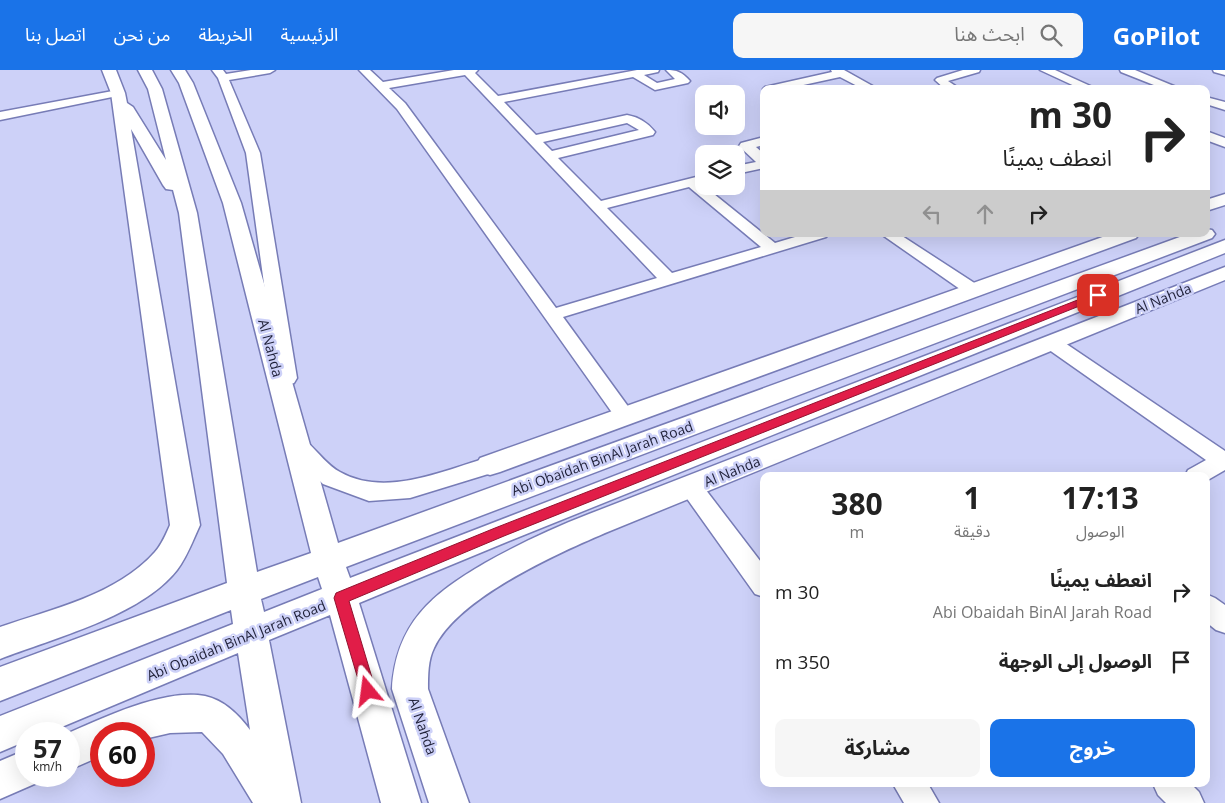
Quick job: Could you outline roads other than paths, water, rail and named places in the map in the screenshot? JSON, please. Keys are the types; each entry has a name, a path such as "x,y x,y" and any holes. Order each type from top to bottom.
{"main road":[{"path":"109,70 118,93 188,213"},
{"path":"145,70 155,89 188,213 244,591 281,803"},
{"name":"Al Nahda","path":"178,70 186,83 232,203 328,560 341,598 401,803"},
{"path":"0,643 89,610 134,588 164,563 176,546 185,525 118,93"},
{"path":"1210,205 1225,199"},
{"path":"490,465 1121,237"},
{"name":"Abi Obaidah BinAl Jarah Road","path":"0,684 244,591 1100,273 1208,237"},
{"name":"Abi Obaidah BinAl Jarah Road","path":"0,734 341,598 500,532 1062,309 1210,237"},
{"path":"684,395 760,378 1031,284 1100,273"},
{"name":"Al Nahda","path":"449,803 410,689 410,670 414,650 421,635 458,597 510,563 584,528 1225,273"},
{"path":"980,372 1062,309"},
{"path":"500,532 584,528"},
{"path":"138,722 171,713 207,715 224,726 275,803"},
{"path":"0,780 15,774"}],"street":[{"path":"270,70 220,74 253,153 298,447 331,478 369,492 410,490 490,465"},
{"path":"364,70 401,106 625,416"},
{"path":"382,86 470,70 533,140 668,279"},
{"path":"496,100 645,71 655,87 684,81 671,70"},
{"path":"946,85 941,80 975,70"},
{"path":"1045,70 1081,85"},
{"path":"1127,70 1165,85"},
{"path":"1218,70 1225,72"},
{"path":"784,85 838,71 864,85"},
{"path":"0,116 118,93"},
{"path":"1210,101 1225,106"},
{"path":"533,140 627,119 634,120 649,132 549,156"},
{"path":"1210,137 1225,143"},
{"path":"760,142 746,146 760,158"},
{"path":"745,167 760,163"},
{"path":"597,206 695,181"},
{"path":"714,195 772,248"},
{"path":"551,314 810,237"},
{"path":"894,237 973,290"},
{"path":"1052,343 1224,461 1203,472"},
{"path":"691,487 760,581"},
{"path":"1210,609 1225,621"},
{"path":"911,787 923,803"},
{"path":"1172,787 1188,803"}]}
